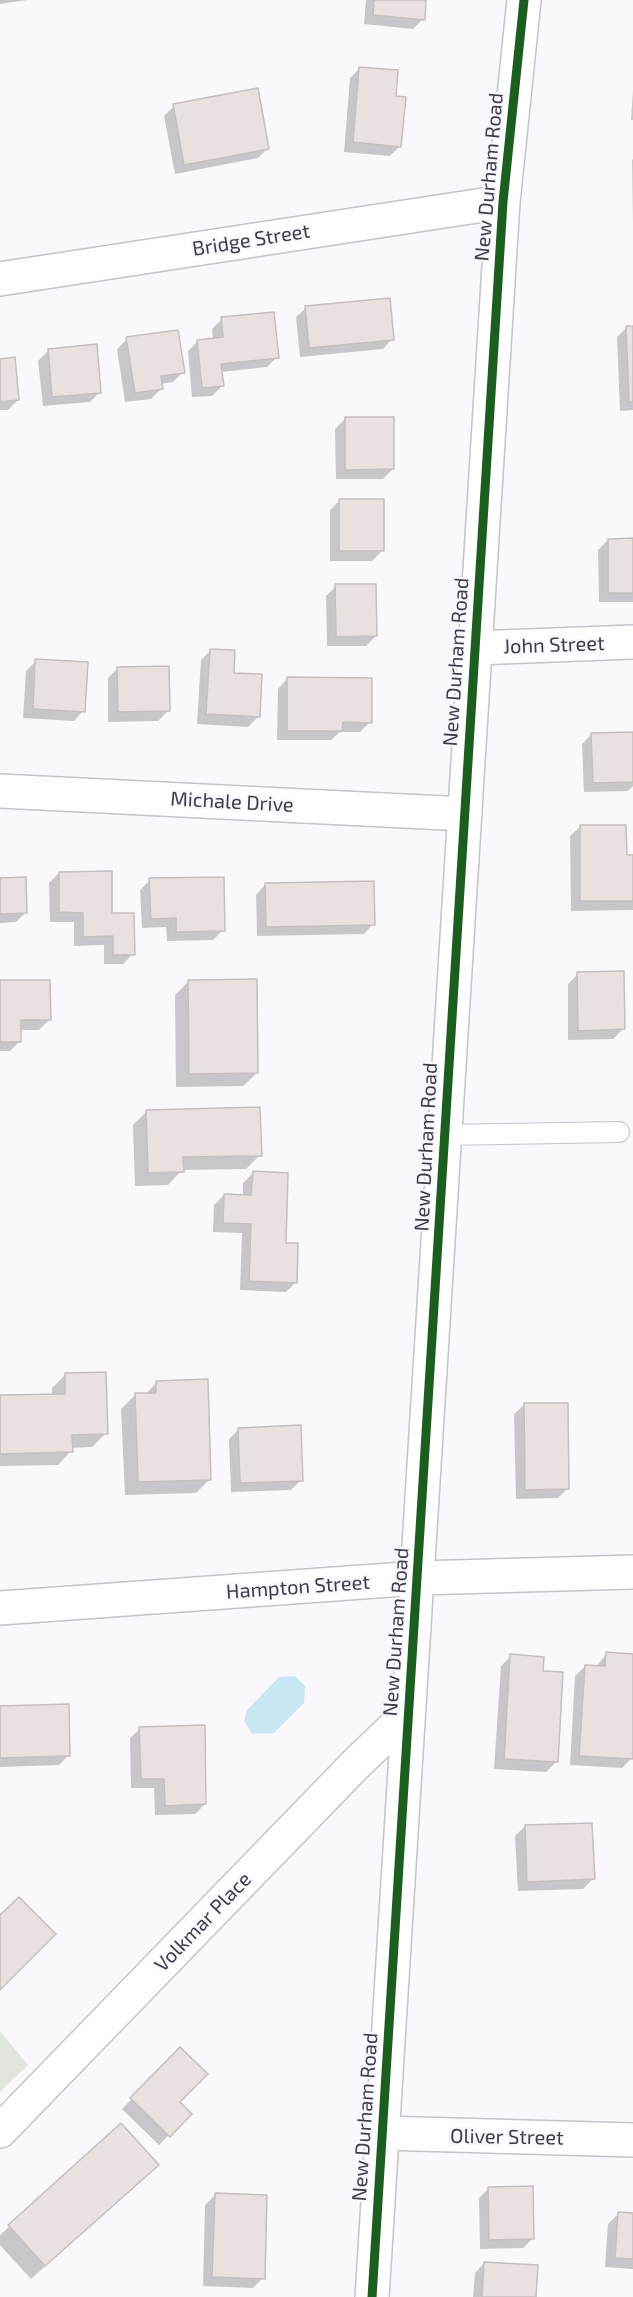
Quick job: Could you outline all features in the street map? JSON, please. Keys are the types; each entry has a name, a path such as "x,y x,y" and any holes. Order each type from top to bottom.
{"street":[{"name":"New Durham Road","path":"372,2297 503,202 524,0"},
{"name":"Bridge Street","path":"0,279 503,202"},
{"name":"John Street","path":"475,648 633,642"},
{"name":"Michale Drive","path":"0,790 465,814"},
{"name":"Hampton Street","path":"0,1608 418,1578 633,1572"},
{"name":"Volkmar Place","path":"0,2131 408,1714"},
{"name":"Oliver Street","path":"382,2133 633,2140"}],"lane":[{"path":"444,1135 619,1132"}],"shaded area":[{"path":"0,2031 28,2065 0,2092"}],"water":[{"path":"295,1676 305,1686 304,1703 274,1733 252,1734 244,1721 247,1710 279,1677"}],"building":[{"path":"374,0 426,0 425,20 373,15"},
{"path":"359,67 398,70 396,96 406,97 401,147 353,142"},
{"path":"258,88 269,149 184,165 173,104"},
{"path":"390,298 394,340 309,348 305,306"},
{"path":"274,312 279,358 221,364 224,386 202,388 197,340 223,337 221,317"},
{"path":"626,326 633,326 633,401 629,402"},
{"path":"178,330 185,373 161,376 163,389 135,393 126,337"},
{"path":"97,344 101,393 52,397 48,349"},
{"path":"15,357 19,400 0,402 0,359"},
{"path":"345,417 394,417 394,469 345,470"},
{"path":"339,499 384,499 384,551 339,551"},
{"path":"633,538 633,593 608,593 608,539"},
{"path":"335,584 376,584 377,636 336,637"},
{"path":"210,649 235,650 234,673 262,674 260,717 206,714"},
{"path":"35,659 88,662 85,712 33,709"},
{"path":"169,666 170,711 118,712 117,667"},
{"path":"287,677 372,678 372,723 343,722 342,731 287,731"},
{"path":"633,732 633,782 593,783 591,733"},
{"path":"580,825 626,825 627,855 633,855 633,901 580,901"},
{"path":"112,871 112,913 134,913 135,955 113,955 113,936 83,937 83,913 59,912 59,872"},
{"path":"26,877 27,913 0,914 0,878"},
{"path":"224,877 225,931 176,932 176,918 151,919 149,878"},
{"path":"374,881 375,925 266,927 265,883"},
{"path":"624,971 625,1029 578,1031 577,972"},
{"path":"257,979 258,1073 189,1074 188,980"},
{"path":"0,980 50,980 51,1020 21,1020 21,1042 0,1042"},
{"path":"260,1107 262,1156 183,1157 184,1172 148,1173 146,1110"},
{"path":"253,1171 288,1173 286,1243 298,1243 297,1283 249,1281 251,1224 223,1223 224,1194 251,1195"},
{"path":"106,1372 108,1434 72,1435 73,1452 0,1454 0,1395 65,1394 65,1373"},
{"path":"208,1379 211,1480 138,1482 135,1393 156,1393 156,1381"},
{"path":"524,1403 568,1403 569,1489 525,1490"},
{"path":"301,1425 303,1481 240,1483 238,1428"},
{"path":"606,1652 633,1654 633,1759 579,1756 585,1665 605,1666"},
{"path":"510,1654 544,1657 543,1671 563,1672 558,1762 504,1759"},
{"path":"69,1704 70,1756 0,1758 0,1706"},
{"path":"205,1725 206,1804 165,1806 164,1779 141,1779 139,1727"},
{"path":"592,1823 595,1879 527,1882 525,1825"},
{"path":"19,1897 56,1934 0,1990 0,1915"},
{"path":"180,2047 208,2074 180,2102 192,2114 170,2137 130,2098"},
{"path":"121,2123 159,2165 45,2266 8,2225"},
{"path":"533,2186 534,2239 489,2240 488,2187"},
{"path":"215,2193 267,2195 265,2279 212,2277"},
{"path":"618,2212 633,2213 633,2259 615,2258"},
{"path":"484,2262 538,2265 536,2297 482,2297"}],"cycle path":[{"path":"372,2297 503,202 524,0"}]}
